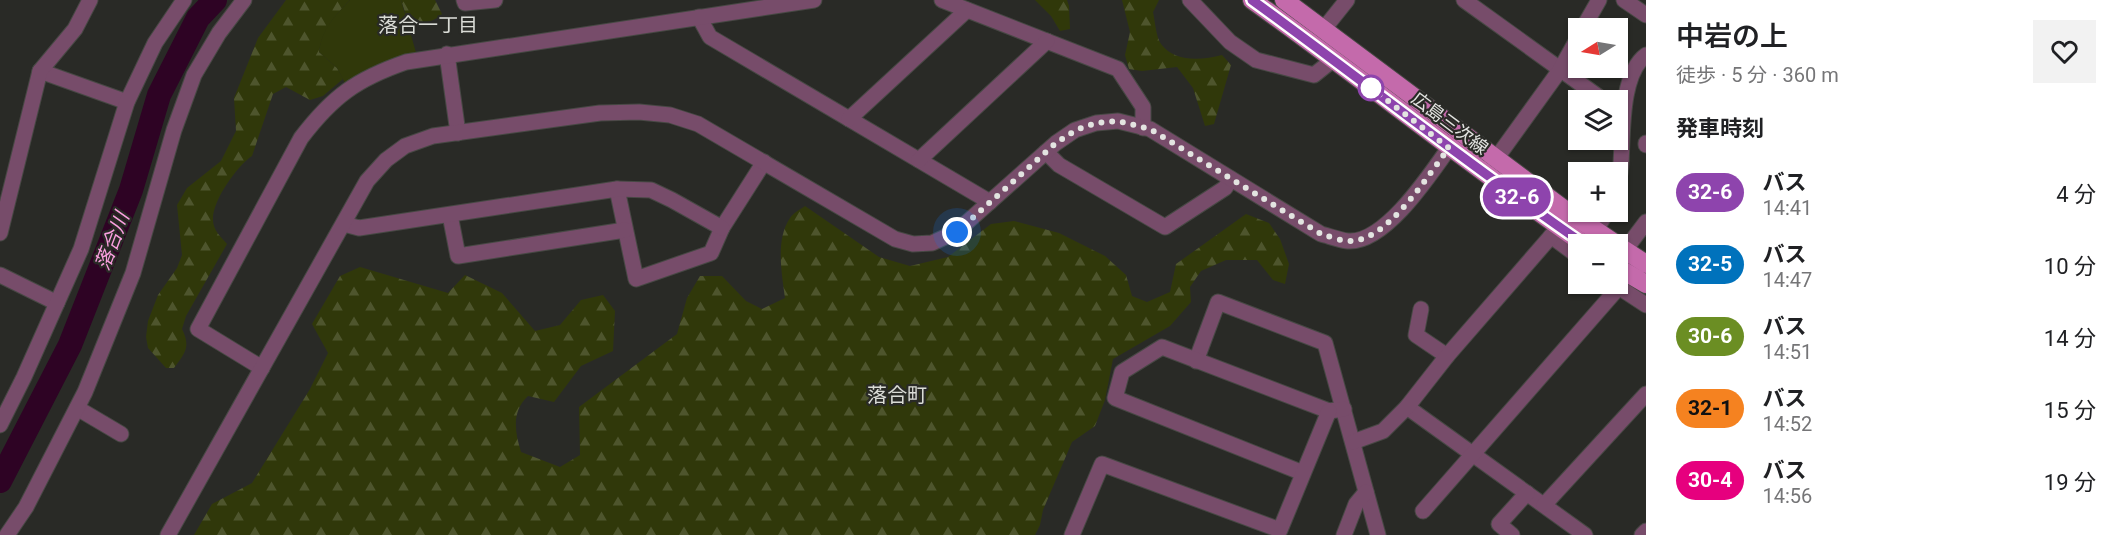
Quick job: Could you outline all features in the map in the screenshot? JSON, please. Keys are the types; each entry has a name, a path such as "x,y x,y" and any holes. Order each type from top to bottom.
{"main road":[{"name":"広島三次線","path":"1252,0 1485,174 1555,232 1568,234"},
{"name":"広島三次線","path":"1284,0 1496,158 1585,234"},
{"name":"広島三次線","path":"1628,252 1646,264"},
{"path":"1628,273 1646,284"}],"street":[{"path":"0,233 40,71 75,28 90,0"},
{"path":"0,425 81,249 127,102 155,43 184,0"},
{"path":"7,535 26,507 77,408 133,273 174,129 194,75 219,33 244,0"},
{"path":"464,0 465,3 495,0"},
{"path":"262,368 198,329 301,138 318,116 347,88 376,72 406,62 447,54 814,0"},
{"path":"942,0 1118,69 1143,107 1143,128"},
{"path":"1190,0 1230,42 1256,60 1314,75 1334,59"},
{"path":"1323,30 1347,0"},
{"path":"1464,0 1589,90"},
{"path":"1589,18 1599,0"},
{"path":"1624,0 1646,15"},
{"path":"849,119 967,10"},
{"path":"699,17 710,37 990,202"},
{"path":"919,160 1047,41"},
{"path":"447,54 458,133"},
{"path":"1627,90 1641,59 1646,55"},
{"path":"1485,174 1568,56"},
{"path":"40,71 127,102"},
{"path":"168,535 368,181 386,160 405,146 433,136 600,113 639,112 670,115 699,124 895,239 913,244 932,243 957,232 1046,152 1076,130 1096,123 1118,121 1150,129 1321,234 1349,241 1371,235 1392,221 1461,131"},
{"path":"1046,152 1059,165 1164,227 1225,188 1231,179"},
{"path":"617,189 636,279 711,253 722,228 764,162"},
{"path":"344,224 359,228 617,189 651,190 722,228"},
{"path":"450,214 458,256 625,230"},
{"path":"1628,239 1646,222"},
{"path":"1353,442 1383,431 1407,406 1447,356 1555,232 1568,246"},
{"path":"0,275 57,303"},
{"path":"1628,293 1646,305"},
{"path":"1423,511 1609,294"},
{"path":"1196,361 1218,302 1325,343 1336,410 1353,442 1378,535"},
{"path":"1421,309 1416,334 1447,356"},
{"path":"1303,473 1115,398 1122,372 1162,347 1336,410"},
{"path":"1544,505 1646,394"},
{"path":"1407,406 1585,535"},
{"path":"77,408 121,434"},
{"path":"1072,535 1102,464 1279,533 1303,473 1336,410"},
{"path":"1344,535 1356,504 1366,492"},
{"path":"1512,535 1499,524 1527,493"},
{"path":"1642,535 1646,531"}],"green space":[{"path":"286,0 350,0 326,29 319,52 337,68 343,79 323,96 310,100 286,87 273,94 252,156 233,176 217,203 213,224 227,244 186,316 182,329 185,335 186,350 174,368 166,368 148,348 146,337 148,321 158,295 177,268 182,255 177,205 187,188 221,161 236,131 234,98 258,38"},
{"path":"350,0 401,0 417,56 346,85 337,68 319,52 326,29"},
{"path":"401,0 435,0 442,14 430,21 412,20 407,18"},
{"path":"1035,0 1067,0 1070,29 1060,31 1051,16"},
{"path":"1122,0 1159,0 1153,12 1159,41 1167,50 1189,59 1222,55 1231,65 1214,124 1205,126 1193,88 1177,67 1142,71 1129,69 1125,55 1130,32"},
{"path":"805,206 879,257 910,266 948,257 991,224 1014,221 1059,233 1105,256 1126,275 1132,296 1147,302 1170,292 1176,264 1246,214 1269,223 1280,239 1289,264 1285,284 1273,280 1257,260 1226,260 1201,271 1190,287 1191,302 1170,326 1113,359 1105,400 1095,426 1072,442 1043,510 1035,535 194,535 212,504 252,483 310,389 328,353 312,324 340,276 360,267 448,293 465,275 502,293 535,331 560,325 581,300 603,295 615,311 613,351 581,366 554,402 528,396 517,415 516,430 521,452 560,467 580,455 579,407 677,334 687,298 700,276 722,276 746,301 762,309 785,298 782,278 782,236 791,216"}],"waterway":[{"name":"落合川","path":"0,481 70,345 131,190 159,95 198,18 215,0"}],"bus line":[{"name":"32-6","path":"1252,0 1334,59 1449,148 1570,234"}],"district":[{"name":"落合一丁目","path":"428,25"},
{"name":"落合町","path":"897,395"}],"route":[{"path":"957,232 1056,143 1076,130 1096,123 1118,121 1150,129 1321,234 1349,241 1371,235 1392,221 1449,148 1366,84 1371,88"}]}
